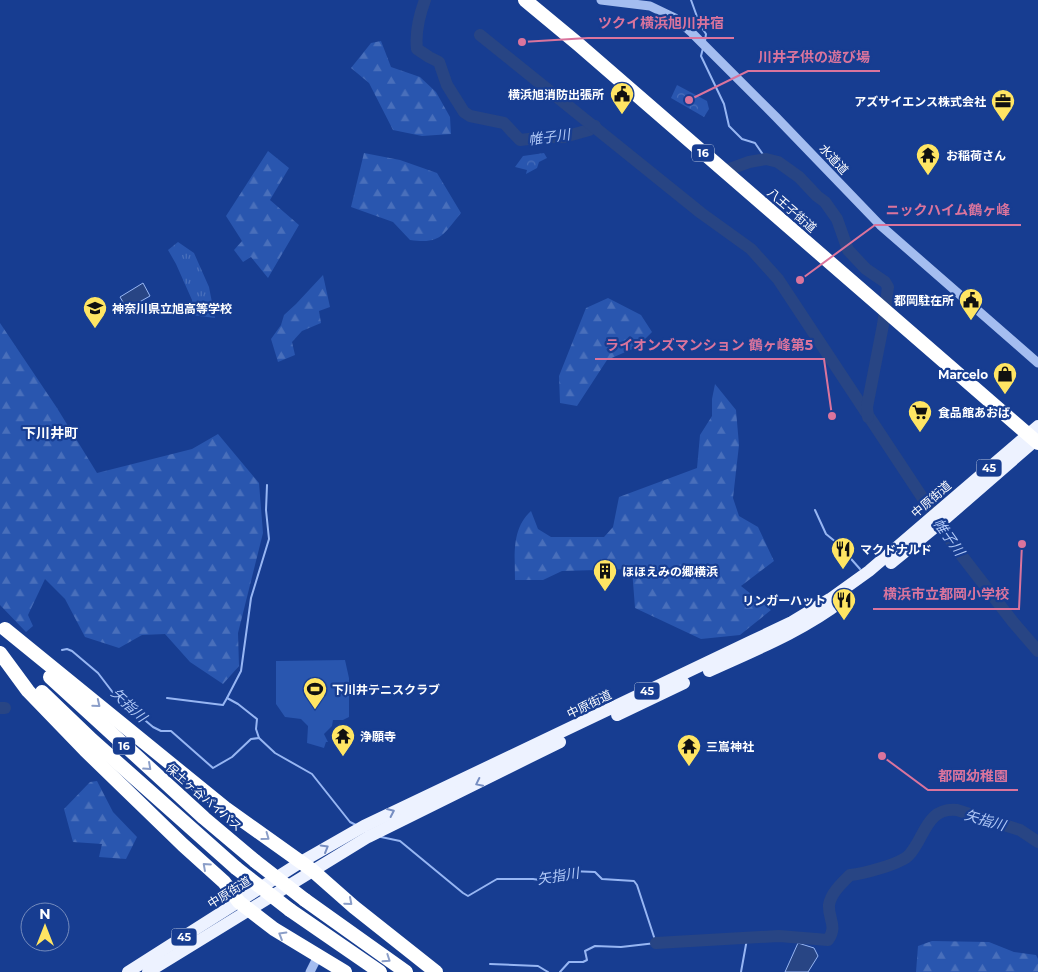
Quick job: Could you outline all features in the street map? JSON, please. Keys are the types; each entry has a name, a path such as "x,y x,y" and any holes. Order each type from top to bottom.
{"highway":[{"name":"八王子街道","path":"525,0 895,319 1035,436"},
{"path":"2,626 225,808 307,866 436,972"},
{"name":"保土ヶ谷バイパス","path":"2,626 49,676 204,818 305,900 406,972"},
{"name":"16","path":"0,648 92,740 236,868 290,910 380,972"},
{"path":"0,652 28,691 85,750 224,882 244,906 274,929 345,972"}],"main road":[{"name":"中原街道","path":"148,972 244,906 383,816 792,622 830,600 930,525 1035,436"},
{"name":"中原街道","path":"128,972 244,906"}],"street":[{"name":"水道道","path":"601,0 650,6 675,18 770,110 880,225 1038,362"},
{"path":"310,972 318,956"}],"green space":[{"path":"381,41 391,67 420,77 436,92 450,117 451,134 422,136 393,130 369,83 351,68 371,43"},
{"path":"677,85 707,101 709,109 704,117 671,98"},
{"path":"268,151 289,168 270,200 299,225 268,278 251,257 243,262 234,250 242,241 226,216"},
{"path":"364,153 400,160 437,173 461,213 440,237 428,241 420,241 410,240 393,222 351,207"},
{"path":"544,153 547,158 539,162 537,168 526,174 527,170 515,167 523,156"},
{"path":"178,242 194,253 209,287 215,318 192,315 192,300 168,250"},
{"path":"323,275 330,307 319,311 321,323 302,331 292,342 295,355 278,362 271,339 281,325 284,315"},
{"path":"608,298 641,315 652,332 637,347 607,360 577,406 560,403 559,376 586,308"},
{"path":"0,323 57,408 97,473 192,449 218,434 259,483 263,533 238,633 239,666 223,684 190,662 165,634 142,635 119,648 85,637 65,599 45,579 28,615 33,626 26,632 0,605"},
{"path":"715,384 736,410 739,445 733,498 739,516 758,527 774,561 741,586 771,610 740,635 701,639 635,608 632,569 562,571 543,580 515,580 517,534 520,526 531,511 538,529 551,537 604,537 613,527 619,497 697,468 700,435 712,416 712,399"},
{"name":"下川井テニスクラブ","path":"345,660 349,678 349,717 343,720 333,720 332,726 324,734 328,742 326,742 324,748 307,743 308,726 301,719 285,717 276,704 276,661"},
{"path":"97,781 113,812 137,837 126,859 99,857 102,844 73,842 64,809 90,782"},
{"path":"932,941 989,942 1014,952 1036,955 1038,959 1038,972 916,972 918,946"}],"shaded area":[{"path":"143,283 150,296 127,309 120,297"},
{"path":"798,943 814,948 818,956 808,972 785,972"}],"waterway":[{"name":"帷子川","path":"425,0 418,24 417,49 439,62 447,85 464,112 470,116 504,123 520,140 564,137 589,130 595,126"},
{"path":"691,0 700,25 706,34 705,41"},
{"path":"480,35 701,213 751,249 778,279 955,547 1038,651"},
{"path":"703,48 701,56 724,104 729,126 742,139 755,143 766,159"},
{"path":"727,170 749,162 766,159 778,162 799,177 825,202 837,219 848,250 866,269 885,282 888,287 883,325 867,407 868,417"},
{"path":"227,698 241,671 251,598 269,539 266,510 267,485"},
{"path":"815,510 826,534 837,543 860,569"},
{"name":"矢指川","path":"62,650 72,651 98,673 114,694 153,727 161,731 171,731 213,768 232,757 251,739 259,738 275,753 312,774 350,822 356,825"},
{"path":"167,698 223,705 227,698 257,719 256,729 259,738"},
{"name":"矢指川","path":"0,708 5,708"},
{"name":"矢指川","path":"656,943 779,936 828,940 832,931 829,905 834,892 840,885 850,875 881,868 905,858 914,848 932,818 947,810 957,810 1020,830 1038,842"},
{"name":"矢指川","path":"381,837 400,841 468,896 497,879 547,881 563,876 570,871 595,872 602,879 634,881 656,943 621,947 595,946 585,951 587,960 583,962 569,962 560,972"},
{"path":"741,972 747,939"},
{"path":"490,964 538,966 548,972"}],"place":[{"name":"ツクイ横浜旭川井宿","path":"522,42"},
{"name":"川井子供の遊び場","path":"689,100"},
{"name":"横浜旭消防出張所","path":"622,115"},
{"name":"アズサイエンス株式会社","path":"1003,122"},
{"name":"お稲荷さん","path":"928,176"},
{"name":"ニックハイム鶴ヶ峰","path":"800,280"},
{"name":"都岡駐在所","path":"971,321"},
{"name":"神奈川県立旭高等学校","path":"95,329"},
{"name":"Marcelo","path":"1005,395"},
{"name":"ライオンズマンション 鶴ヶ峰第5","path":"832,416"},
{"name":"食品館あおば","path":"920,433"},
{"name":"横浜市立都岡小学校","path":"1022,544"},
{"name":"マクドナルド","path":"843,570"},
{"name":"ほほえみの郷横浜","path":"605,592"},
{"name":"リンガーハット","path":"844,621"},
{"name":"下川井テニスクラブ","path":"315,710"},
{"name":"都岡幼稚園","path":"882,756"},
{"name":"浄願寺","path":"343,757"},
{"name":"三嶌神社","path":"689,767"}],"district":[{"name":"下川井町","path":"50,433"}]}
